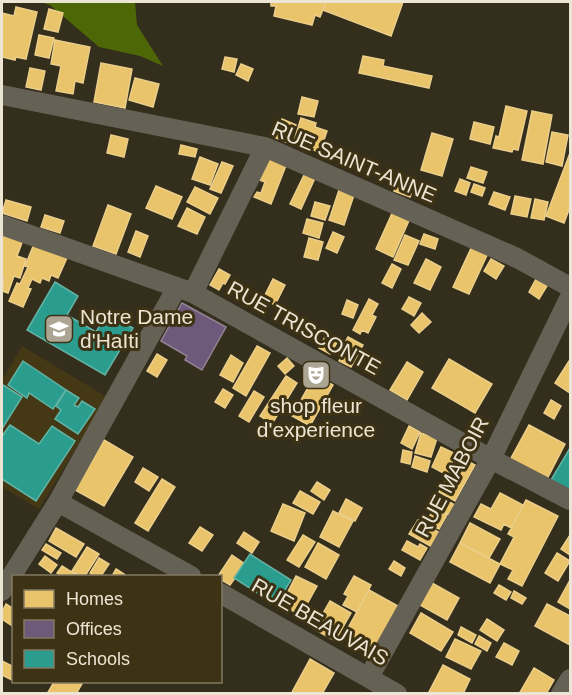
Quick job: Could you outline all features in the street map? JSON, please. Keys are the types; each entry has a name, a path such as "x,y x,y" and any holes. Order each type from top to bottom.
{"street":[{"name":"RUE SAINT-ANNE","path":"2,95 265,147 517,258 570,287"},
{"path":"12,575 184,291 265,147"},
{"name":"RUE TRISCONTE","path":"2,225 184,291 570,500"},
{"name":"RUE MABOIR","path":"369,677 491,459 570,297"},
{"path":"58,502 189,575"},
{"path":"2,591 12,575"},
{"name":"RUE BEAUVAIS","path":"222,594 397,693"},
{"path":"561,693 570,679"}],"shaded area":[{"path":"22,346 107,397 39,509 2,487 2,380"}],"green space":[{"path":"40,2 135,2 137,25 163,66 140,56 99,47 50,5"}],"building: Homes":[{"path":"271,2 326,2 320,17 315,15 312,25 274,16 276,6 271,6"},
{"path":"326,2 403,2 391,36 323,10"},
{"path":"16,7 37,12 26,59 16,57 15,60 2,57 2,13 14,16"},
{"path":"49,9 63,13 58,32 44,29"},
{"path":"39,35 54,38 49,58 35,55"},
{"path":"55,40 90,47 83,83 75,81 73,94 56,91 61,66 51,64"},
{"path":"363,56 384,60 383,66 432,76 429,88 359,73"},
{"path":"225,57 237,59 234,72 222,69"},
{"path":"101,63 132,69 125,108 94,102"},
{"path":"241,64 253,69 248,81 236,75"},
{"path":"30,68 45,71 41,90 26,87"},
{"path":"135,78 159,84 153,107 129,100"},
{"path":"302,97 318,101 314,117 298,114"},
{"path":"506,106 527,111 518,150 513,149 512,152 493,148 496,136 499,137"},
{"path":"532,111 552,115 543,164 522,160"},
{"path":"301,118 316,123 315,127 327,131 320,152 293,144"},
{"path":"282,119 296,125 288,143 274,137"},
{"path":"474,122 494,127 490,144 470,139"},
{"path":"552,132 568,135 562,166 546,162"},
{"path":"432,133 453,139 442,176 421,170"},
{"path":"111,135 128,139 124,157 107,153"},
{"path":"181,145 197,149 195,157 179,154"},
{"path":"259,152 287,163 271,204 254,197 257,192 261,193 265,182 249,176"},
{"path":"570,153 570,207 564,223 546,216"},
{"path":"200,157 218,164 210,185 192,179"},
{"path":"222,162 233,166 221,193 210,189"},
{"path":"471,167 487,172 483,183 467,178"},
{"path":"305,173 315,178 301,209 290,204"},
{"path":"460,179 470,183 466,195 455,191"},
{"path":"399,181 414,187 410,197 394,191"},
{"path":"474,184 485,188 482,196 471,192"},
{"path":"156,186 182,197 172,219 146,208"},
{"path":"195,187 218,198 210,214 187,202"},
{"path":"340,187 355,192 344,225 329,220"},
{"path":"494,192 510,197 505,210 489,204"},
{"path":"515,196 531,199 527,217 511,214"},
{"path":"535,199 548,202 544,220 531,218"},
{"path":"6,200 31,207 27,221 2,213"},
{"path":"315,202 330,206 325,220 311,216"},
{"path":"108,205 131,214 116,254 93,246"},
{"path":"187,208 205,217 197,234 178,226"},
{"path":"394,209 411,216 393,257 376,249"},
{"path":"45,215 64,221 60,233 41,227"},
{"path":"307,219 323,223 319,238 303,233"},
{"path":"136,231 148,236 140,257 128,252"},
{"path":"333,232 344,237 337,253 326,248"},
{"path":"2,233 23,240 17,256 26,259 20,278 14,276 8,293 2,291 4,278 2,277"},
{"path":"424,234 438,239 435,249 420,244"},
{"path":"405,235 419,241 408,265 394,260"},
{"path":"309,238 323,242 318,260 304,257"},
{"path":"34,244 67,258 58,278 51,275 49,281 42,278 40,283 32,279 28,288 31,289 23,307 9,301 28,267 25,266"},
{"path":"473,244 489,251 469,294 453,287"},
{"path":"426,259 441,267 430,290 414,283"},
{"path":"491,259 504,266 496,279 484,271"},
{"path":"392,264 401,269 392,288 382,283"},
{"path":"219,269 230,275 219,290 210,285"},
{"path":"273,279 285,285 275,305 263,299"},
{"path":"536,279 547,286 539,299 529,292"},
{"path":"409,297 421,303 414,316 402,309"},
{"path":"369,299 378,304 372,315 376,317 368,333 362,330 360,334 353,330"},
{"path":"347,300 358,305 353,318 342,314"},
{"path":"422,313 431,322 419,333 411,325"},
{"path":"326,335 338,341 330,354 319,348"},
{"path":"348,337 363,345 351,367 339,361"},
{"path":"257,346 270,353 246,396 233,388"},
{"path":"157,354 167,360 157,377 147,371"},
{"path":"231,355 243,363 233,382 220,375"},
{"path":"287,358 294,366 285,374 278,366"},
{"path":"449,359 492,384 475,413 432,388"},
{"path":"570,361 570,393 555,383"},
{"path":"407,362 423,372 407,400 390,390"},
{"path":"315,375 333,385 310,426 292,416"},
{"path":"286,376 297,383 272,424 260,416"},
{"path":"223,389 233,395 225,408 215,402"},
{"path":"254,391 264,397 249,422 239,416"},
{"path":"551,400 561,406 554,419 544,413"},
{"path":"529,425 565,444 547,479 510,460"},
{"path":"409,426 420,432 412,449 401,443"},
{"path":"421,433 437,438 431,457 415,453"},
{"path":"104,440 133,457 104,506 75,490"},
{"path":"441,447 456,454 447,475 432,467"},
{"path":"403,450 412,452 410,464 401,462"},
{"path":"415,456 430,461 427,472 412,467"},
{"path":"459,456 475,465 455,501 439,492"},
{"path":"143,468 158,477 149,491 135,482"},
{"path":"162,479 175,487 148,531 135,523"},
{"path":"317,482 330,490 324,500 311,491"},
{"path":"300,491 320,502 313,514 293,503"},
{"path":"500,493 523,505 511,528 504,524 501,530 474,517 481,504 491,509"},
{"path":"437,495 455,505 450,515 431,505"},
{"path":"346,499 362,508 355,521 339,513"},
{"path":"526,500 558,516 522,586 508,579 513,570 500,564 514,537 508,534"},
{"path":"283,504 305,513 294,541 271,531"},
{"path":"434,508 447,515 439,529 426,523"},
{"path":"333,511 353,521 339,547 320,537"},
{"path":"418,520 440,533 432,547 409,534"},
{"path":"470,523 500,539 489,558 460,543"},
{"path":"200,527 213,535 202,551 189,543"},
{"path":"56,528 84,544 76,557 49,541"},
{"path":"244,532 259,542 252,553 237,543"},
{"path":"303,535 315,542 299,567 287,560"},
{"path":"570,535 570,555 561,549"},
{"path":"407,541 418,547 420,544 427,548 420,560 402,550"},
{"path":"318,543 339,555 326,579 305,567"},
{"path":"460,543 500,564 490,583 450,562"},
{"path":"46,544 61,553 57,559 42,550"},
{"path":"87,547 99,554 86,575 79,575 72,571"},
{"path":"557,553 570,561 558,581 545,573"},
{"path":"232,555 245,564 230,585 222,580 222,575 219,575"},
{"path":"45,556 57,565 51,573 39,564"},
{"path":"99,558 109,564 102,575 90,573"},
{"path":"394,561 405,568 401,576 389,569"},
{"path":"62,566 76,575 60,575 57,573"},
{"path":"116,569 125,575 113,575"},
{"path":"296,576 317,586 301,615 281,605"},
{"path":"354,576 371,585 357,612 343,605 348,596 344,594"},
{"path":"570,580 570,609 558,602"},
{"path":"432,583 459,598 447,620 420,605"},
{"path":"499,585 511,592 506,600 494,593"},
{"path":"369,590 398,606 372,653 343,637"},
{"path":"514,591 526,598 522,604 511,598"},
{"path":"330,601 351,613 335,641 314,629"},
{"path":"6,604 12,608 12,626 2,619 2,612"},
{"path":"547,604 570,616 570,645 535,626"},
{"path":"421,613 453,632 441,651 410,633"},
{"path":"487,619 504,630 497,641 480,630"},
{"path":"461,627 476,635 472,643 458,635"},
{"path":"479,636 491,643 487,651 475,644"},
{"path":"455,639 481,651 471,669 446,657"},
{"path":"504,643 519,651 512,665 496,657"},
{"path":"310,659 334,673 322,694 291,694"},
{"path":"2,661 12,666 12,680 2,675"},
{"path":"443,665 470,679 463,694 429,692"},
{"path":"534,668 554,680 546,694 519,694"},
{"path":"53,683 82,683 76,694 47,694"}],"building: Offices":[{"path":"182,303 226,327 202,370 185,360 187,356 161,341"}],"building: Schools":[{"name":"Notre Dame d'HaIti","path":"55,282 78,296 67,315 96,332 107,313 133,328 105,375 27,330"},
{"path":"23,361 66,390 53,409 29,393 27,398 8,385"},
{"path":"3,385 22,397 2,429 2,388"},
{"path":"66,390 79,398 74,405 78,407 82,401 95,409 78,434 55,419 61,410 56,406"},
{"path":"10,425 39,444 52,426 75,441 36,501 2,479 2,436"},
{"path":"570,448 570,492 551,480"},
{"path":"250,554 291,580 276,605 234,578"}],"place":[{"name":"Notre Dame d'HaIti","path":"59,329"},
{"name":"shop fleur d'experience","path":"316,375"}]}
